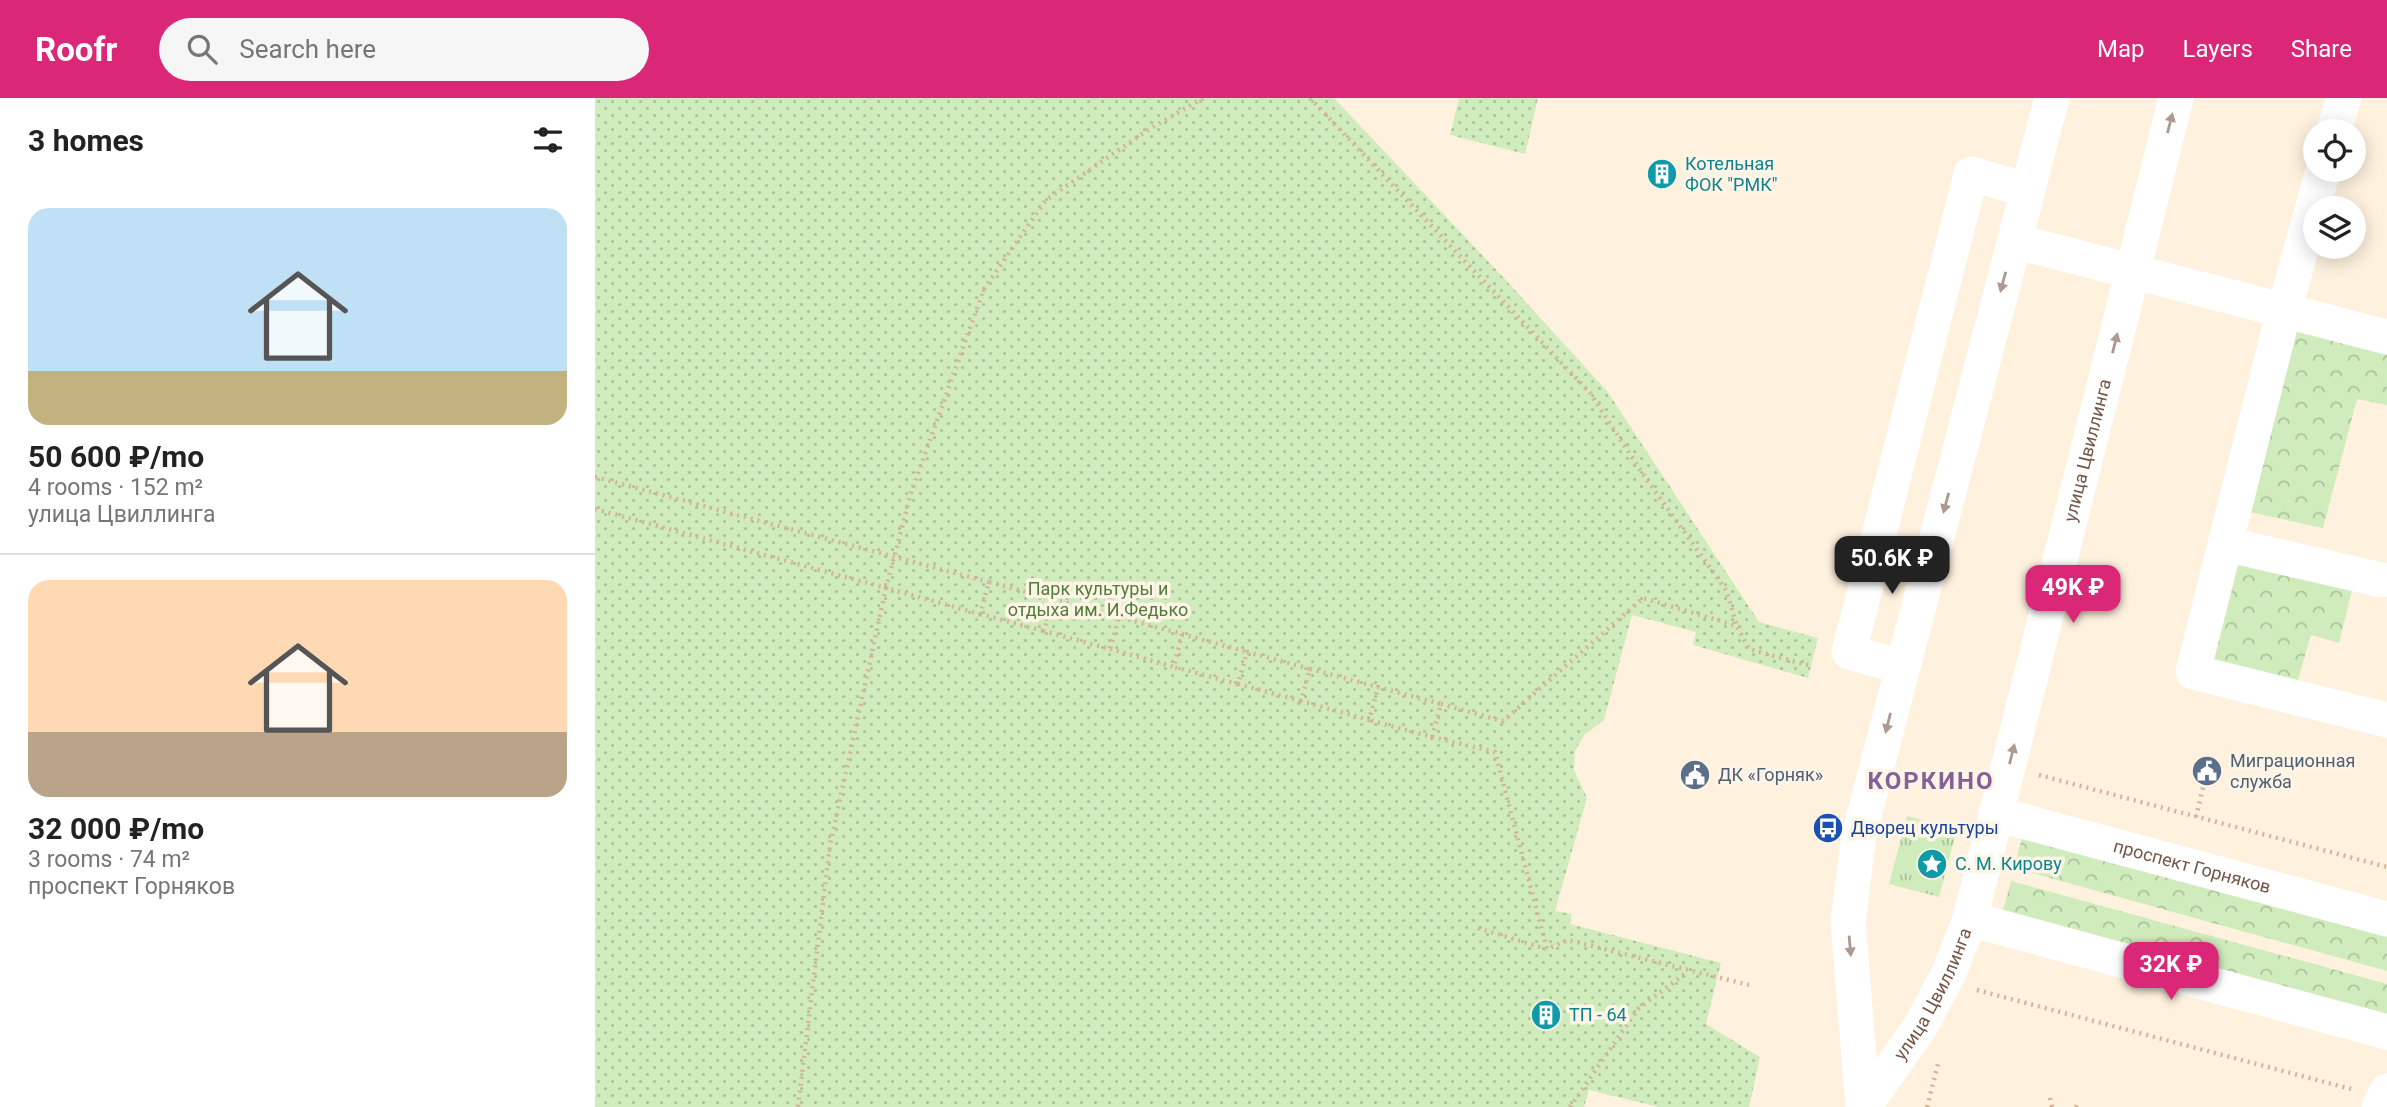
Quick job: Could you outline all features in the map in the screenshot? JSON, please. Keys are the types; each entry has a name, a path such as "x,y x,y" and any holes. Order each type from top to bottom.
{"street":[{"name":"улица Цвиллинга","path":"1864,1107 1848,921 1859,835 2052,98"},
{"name":"улица Цвиллинга","path":"1864,1107 1920,1027 1949,973 1971,919 2176,98"},
{"path":"2338,119 2344,98"},
{"path":"1903,667 1849,652 1971,174 2027,190"},
{"path":"2320,182 2284,311 2193,671 2387,720"},
{"path":"2014,241 2387,337"},
{"path":"2225,544 2382,580"},
{"name":"проспект Горняков","path":"1996,814 2387,919"},
{"path":"1971,919 2387,1032"}],"path":[{"path":"799,1107 830,845 886,588 911,493 984,289 1046,200 1148,130 1203,98"},
{"path":"1310,98 1590,393 1647,480 1726,590 1737,626 1749,649 1811,666"},
{"path":"595,477 1503,721 1643,598 1737,626"},
{"path":"595,509 1495,752 1547,949"},
{"path":"980,614 989,582"},
{"path":"1044,631 1053,599"},
{"path":"1110,649 1119,617"},
{"path":"1174,667 1182,634"},
{"path":"1238,684 1247,652"},
{"path":"1301,701 1310,669"},
{"path":"1369,720 1378,687"},
{"path":"1432,737 1441,704"},
{"path":"2196,817 2207,771"},
{"path":"2036,775 2387,867"},
{"path":"1478,928 1547,949 1568,940 1749,985"},
{"path":"1570,1107 1638,1009 1688,971"},
{"path":"1969,988 2383,1098"},
{"path":"2050,1098 2052,1107"}],"green space":[{"name":"Парк культуры и отдыха им. И.Федько","path":"595,98 1334,98 1607,391 1759,622 1818,638 1808,678 1693,645 1696,632 1632,615 1604,720 1584,735 1575,751 1574,770 1587,798 1555,911 1572,914 1570,924 1721,963 1706,1024 1760,1057 1749,1107 1659,1107 1589,1090 1584,1107 595,1107"},
{"path":"1459,98 1538,98 1525,154 1450,135"},
{"path":"2291,325 2387,351 2387,405 2357,399 2323,528 2245,511"},
{"path":"2233,556 2353,586 2339,643 2311,635 2295,690 2206,665"},
{"path":"1907,816 1957,829 1939,897 1889,884"},
{"path":"2023,834 2387,934 2387,971 2014,868"},
{"path":"2011,881 2387,984 2387,1014 2003,910"}],"place":[{"name":"Котельная ФОК \"РМК\"","path":"1662,174"},
{"name":"Миграционная служба","path":"2207,771"},
{"name":"ДК «Горняк»","path":"1695,775"},
{"name":"Дворец культуры","path":"1828,828"},
{"name":"С. М. Кирову","path":"1932,864"},
{"name":"ТП - 64","path":"1546,1015"}],"district":[{"name":"КОРКИНО","path":"1931,781"}]}
